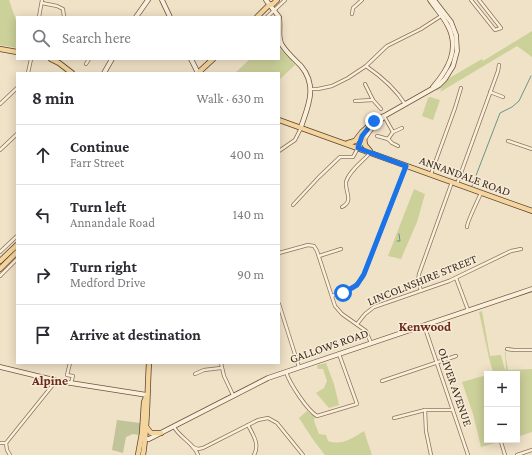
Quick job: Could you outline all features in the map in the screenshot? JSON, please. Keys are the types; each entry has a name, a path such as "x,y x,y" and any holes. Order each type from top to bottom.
{"main road":[{"path":"257,16 270,2 273,4 278,0"},
{"path":"0,49 16,52"},
{"path":"199,72 212,60"},
{"path":"60,61 71,72"},
{"name":"ANNANDALE ROAD","path":"280,120 532,211"},
{"path":"342,142 352,143 370,125"},
{"path":"364,138 365,146 371,152"},
{"path":"0,261 16,246"},
{"path":"0,269 16,253"},
{"path":"138,455 146,428 149,364"},
{"path":"143,455 144,402 147,395"},
{"path":"146,428 151,433 161,433"}],"street":[{"path":"137,16 149,0"},
{"path":"159,0 163,2 170,16"},
{"path":"266,0 270,2 278,16"},
{"path":"268,16 285,0"},
{"path":"352,14 353,8 362,0"},
{"path":"430,0 443,14"},
{"path":"293,205 340,157 352,157 356,154 362,136 370,125 377,119 431,89 444,73 454,56 453,44 451,34 443,14 434,0"},
{"path":"471,0 495,30 501,28 479,0"},
{"path":"39,16 42,1 62,9 64,16"},
{"path":"312,89 332,86 352,76 366,66 387,46 421,29 443,14"},
{"path":"280,39 282,44 306,72 312,89 310,103 296,140 280,150"},
{"path":"28,72 31,60"},
{"path":"86,64 88,60"},
{"path":"105,72 111,60"},
{"path":"192,60 198,72"},
{"path":"421,291 418,280 419,274 490,92 498,65"},
{"path":"366,66 382,77 394,88 405,104"},
{"path":"365,84 373,100 381,109"},
{"path":"430,174 455,108 460,88"},
{"path":"0,104 16,89"},
{"path":"490,92 503,97"},
{"path":"355,101 373,100"},
{"path":"384,116 393,132"},
{"path":"358,148 374,125 384,116"},
{"path":"388,139 393,132 402,128"},
{"path":"0,150 16,135"},
{"path":"377,136 388,139 398,146"},
{"path":"508,141 532,149"},
{"path":"342,207 346,205 348,200 346,185 349,176 371,152"},
{"path":"332,296 349,290 357,285 363,277 406,166"},
{"path":"467,227 481,193"},
{"path":"0,252 16,237"},
{"path":"280,254 310,245 315,247 335,306 339,312 366,331 371,343"},
{"path":"319,256 341,249"},
{"name":"LINCOLNSHIRE STREET","path":"357,324 374,306 456,278 511,251 521,249"},
{"path":"0,276 16,260"},
{"path":"456,278 468,311"},
{"name":"GALLOWS ROAD","path":"143,439 161,433 261,381 532,289"},
{"path":"280,307 299,367"},
{"name":"OLIVER AVENUE","path":"424,325 468,455"},
{"path":"507,349 532,350"},
{"path":"286,372 303,401 314,414 318,416 357,404 339,354"},
{"path":"382,381 456,356"},
{"path":"70,364 67,374 73,376 71,383"},
{"path":"221,364 221,368 233,395"},
{"path":"0,367 56,381 147,395"},
{"path":"194,374 204,370 221,368"},
{"path":"10,455 7,450 6,443 56,381"},
{"path":"394,418 425,410 453,410"},
{"path":"425,410 426,433 431,455"},
{"path":"193,447 198,449 203,448 261,418 271,418 277,423 303,455"},
{"path":"248,425 256,443 254,455"},
{"path":"173,426 177,433 193,447 198,455 203,448"},
{"path":"0,443 6,443"},
{"path":"501,443 505,455"},
{"path":"517,455 532,450"}],"green space":[{"path":"0,0 9,0 16,20 16,48 0,45"},
{"path":"532,31 532,57 517,46 440,92 442,88 436,91 446,80 482,59 483,61"},
{"path":"280,49 295,65 280,79 280,72 236,72 249,60 280,60"},
{"path":"430,97 440,100 433,120 422,116 428,98"},
{"path":"414,189 425,194 417,222 401,259 388,256"},
{"path":"482,311 490,356 501,355 505,370 505,352 508,370 532,369 532,432 520,436 520,371 493,371 479,312"},
{"path":"326,363 334,384 339,405 329,408 316,393 324,388 327,381 323,369 318,369 317,365"},
{"path":"484,376 484,443 496,443 481,447 473,414 462,382"},
{"path":"307,411 315,417 314,421 319,434 326,435 328,441 338,443 343,442 364,431 372,455 325,455 299,418"},
{"path":"117,420 140,423 139,435 133,434 126,437 123,453 112,450"}],"waterway":[{"path":"472,186 500,113 512,107 519,101 531,76"},
{"path":"397,241 400,241 399,234"}],"district":[{"name":"Kenwood","path":"425,326"},
{"name":"Alpine","path":"50,380"}],"route":[{"path":"343,293 357,285 364,274 406,166 358,148 362,136 374,121"}]}
